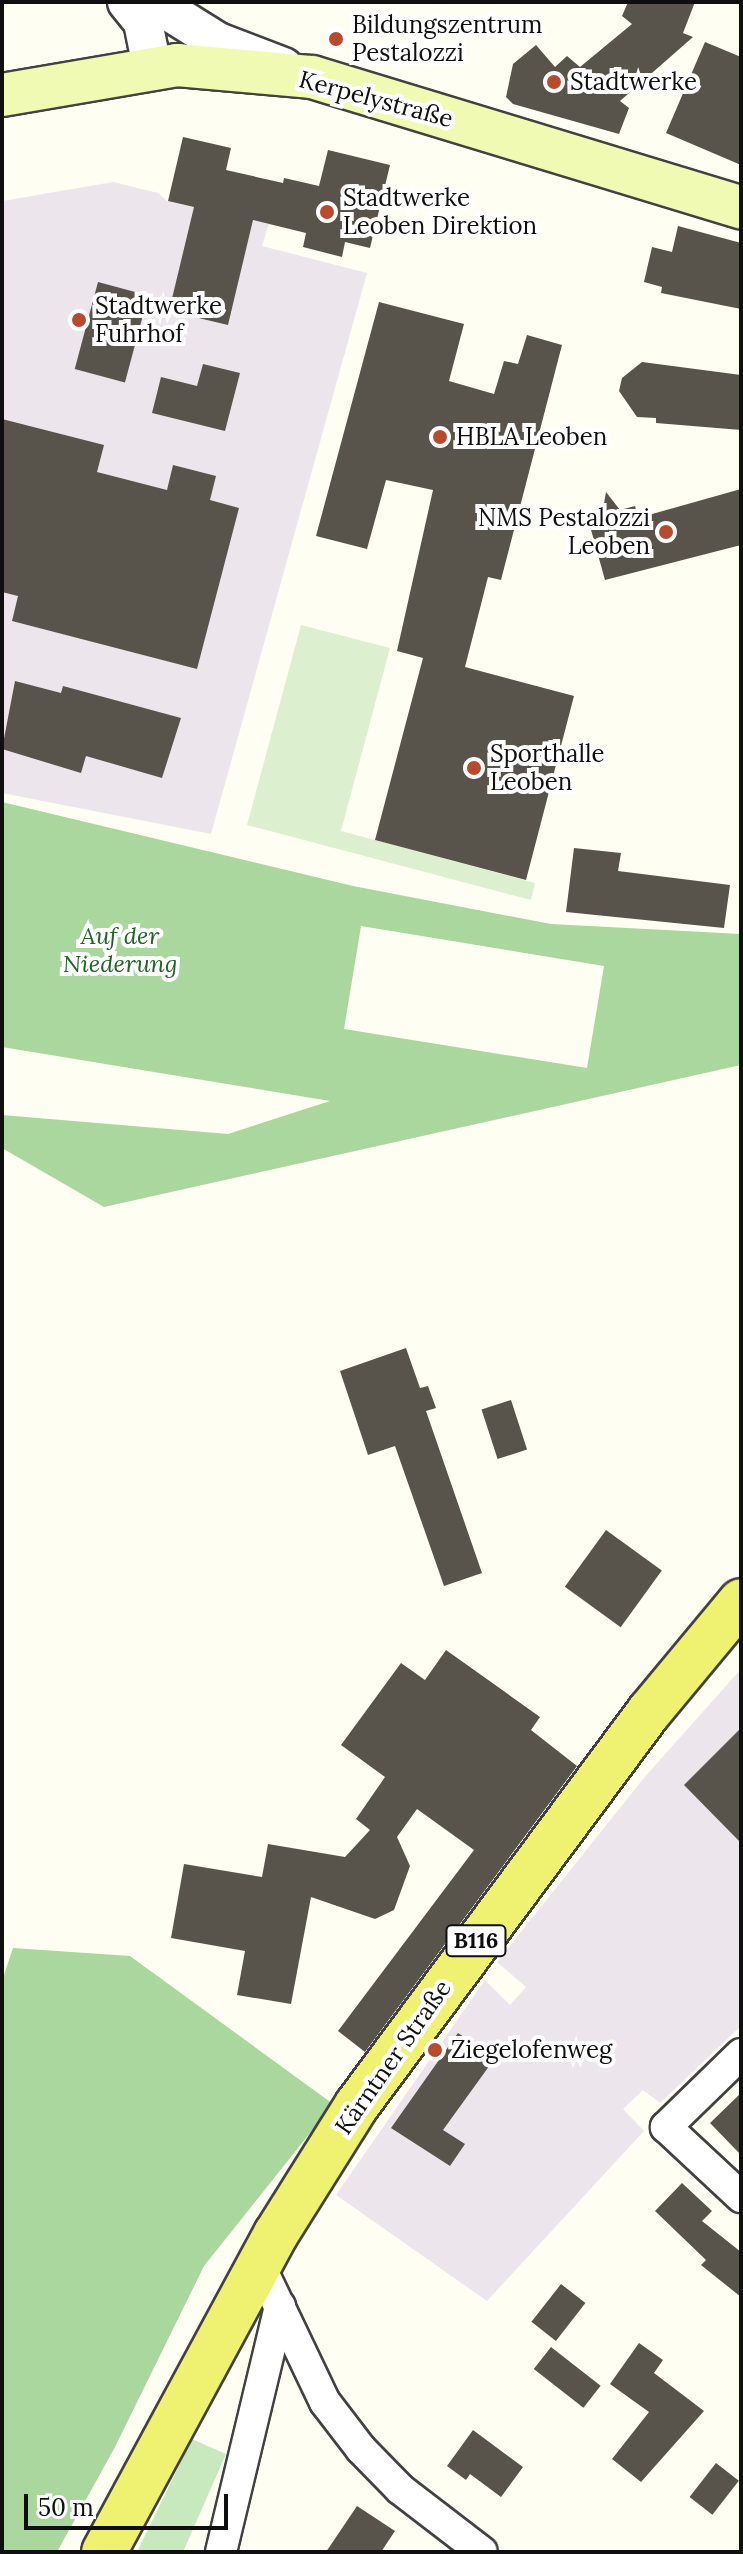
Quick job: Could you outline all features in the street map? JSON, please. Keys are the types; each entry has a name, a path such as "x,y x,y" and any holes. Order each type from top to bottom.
{"main road":[{"name":"Kerpelystraße","path":"2,95 164,66 312,77 741,207"},
{"name":"Kärntner Straße","path":"104,2552 260,2266 357,2105 649,1712 741,1601"}],"street":[{"path":"127,2 143,22 164,66 182,47 167,8"},
{"path":"167,8 218,42 312,77"},
{"path":"741,2054 666,2127 741,2197"},
{"path":"260,2266 325,2402 361,2449 400,2489 482,2552"},
{"path":"221,2552 280,2306"}],"shaded area":[{"path":"113,182 158,193 167,201 269,224 262,246 367,273 211,834 2,793 2,201"},
{"path":"741,1669 741,2026 660,2103 643,2090 623,2109 644,2131 487,2301 336,2195 485,1980 510,2005 526,1987 497,1962 643,1779"}],"green space":[{"path":"301,625 390,648 341,831 535,883 531,900 247,825"},
{"name":"Auf der Niederung","path":"2,802 353,886 551,924 741,934 741,1065 104,1207 2,1148 2,1115 228,1134 330,1101 2,1047","holes":["361,926 604,966 587,1068 344,1029"]},
{"path":"13,1948 130,1956 333,2104 204,2266 115,2447 57,2552 2,2552 2,1981"},
{"path":"192,2439 226,2454 183,2552 137,2552"}],"building":[{"path":"628,2 695,2 683,33 693,37 620,101 629,108 619,134 513,104 506,97 513,64 536,45 555,67 567,56 580,67 632,24 622,16"},
{"path":"705,42 741,57 741,165 666,133"},
{"path":"183,137 231,148 226,170 283,183 284,178 319,186 328,150 390,165 370,248 345,242 342,257 303,247 306,233 253,220 228,325 169,311 194,207 168,201"},
{"path":"678,226 741,243 741,309 661,293 662,287 644,282 652,247 672,252"},
{"path":"98,282 148,295 125,382 75,369"},
{"path":"379,302 464,324 449,381 494,394 504,361 518,364 527,335 562,345 501,580 488,577 465,667 574,696 526,880 375,840 423,658 397,651 433,490 386,480 367,549 316,536"},
{"path":"642,362 741,375 741,430 656,423 656,418 637,417 619,391 622,378"},
{"path":"203,364 240,373 225,431 152,413 161,377 197,386"},
{"path":"2,419 104,445 97,472 167,490 173,465 216,476 210,500 239,508 197,669 12,621 18,596 2,592"},
{"name":"NMS Pestalozzi Leoben","path":"741,489 741,545 605,580 588,519 602,515 606,492 620,510 635,506 638,518"},
{"path":"15,681 61,693 63,686 181,718 162,778 86,756 81,773 2,749"},
{"path":"574,848 621,853 618,871 730,885 724,928 566,912"},
{"path":"406,1348 420,1388 428,1386 436,1408 426,1411 482,1573 444,1586 395,1446 368,1455 340,1371"},
{"path":"511,1400 527,1449 498,1459 482,1410"},
{"path":"606,1530 662,1571 621,1627 565,1587"},
{"path":"446,1650 540,1717 531,1730 577,1766 365,2052 338,2031 474,1850 417,1809 397,1837 410,1866 394,1910 375,1919 311,1897 291,2004 237,1995 245,1951 171,1938 184,1864 262,1877 268,1844 345,1857 370,1830 356,1819 385,1777 341,1745 401,1663 425,1680"},
{"path":"741,1728 741,1843 684,1785"},
{"path":"458,2033 495,2058 443,2130 465,2144 450,2166 391,2128"},
{"path":"741,2093 741,2155 710,2123"},
{"path":"682,2183 712,2211 702,2221 741,2252 741,2297 701,2265 706,2260 655,2211"},
{"path":"561,2284 585,2303 556,2341 531,2322"},
{"path":"639,2343 663,2360 654,2373 704,2411 641,2482 612,2459 649,2412 610,2384"},
{"path":"551,2347 601,2386 583,2408 534,2369"},
{"path":"473,2430 523,2467 501,2497 470,2474 466,2480 447,2466"},
{"path":"716,2463 739,2481 712,2515 690,2497"},
{"path":"357,2506 395,2531 381,2552 326,2552"}],"place":[{"name":"Bildungszentrum Pestalozzi","path":"336,39"},
{"name":"Stadtwerke","path":"554,82"},
{"name":"Stadtwerke Leoben Direktion","path":"327,212"},
{"name":"Stadtwerke Fuhrhof","path":"79,320"},
{"name":"HBLA Leoben","path":"440,437"},
{"name":"NMS Pestalozzi Leoben","path":"666,532"},
{"name":"Sporthalle Leoben","path":"474,768"},
{"name":"Ziegelofenweg","path":"435,2050"}]}
